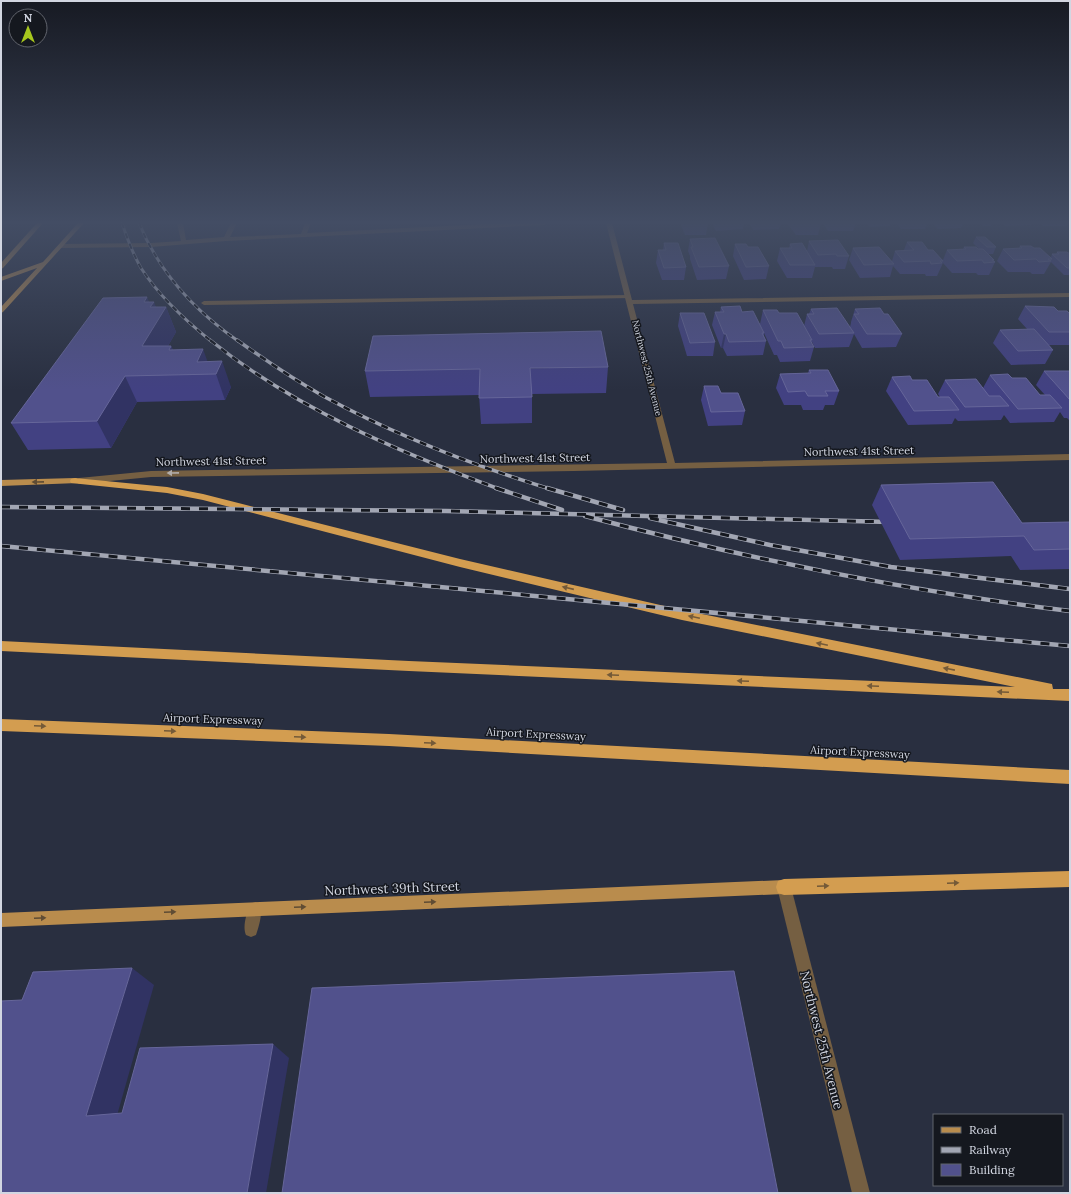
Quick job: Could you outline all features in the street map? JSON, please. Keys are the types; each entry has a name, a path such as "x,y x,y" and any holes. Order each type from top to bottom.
{"highway":[{"path":"76,481 167,490 203,497 460,563 682,615 1070,694"},
{"path":"1,646 417,667 1070,694"},
{"name":"Airport Expressway","path":"1,725 389,740 1070,777"},
{"path":"784,887 1070,879"}],"main road":[{"path":"1,311 31,279"},
{"name":"Northwest 41st Street","path":"1,483 76,481"},
{"name":"Northwest 39th Street","path":"1,920 784,887"}],"street":[{"name":"Northwest 25th Avenue","path":"624,279 672,466"},
{"path":"204,302 630,300 1070,295"},
{"name":"Northwest 41st Street","path":"76,481 151,474 226,472 672,466 1070,457"},
{"name":"Northwest 25th Avenue","path":"784,887 861,1193"},
{"path":"251,930 255,909"}],"building":[{"path":"147,297 144,302 154,302 150,307 166,307 142,346 171,346 169,350 203,349 197,362 222,361 216,374 125,376 97,421 11,423 103,298"},
{"path":"740,306 742,312 753,311 764,333 762,333 766,341 729,342 715,312 724,312 721,307"},
{"path":"1025,306 1054,307 1058,311 1067,311 1070,314 1070,332 1049,332"},
{"path":"837,308 854,333 819,334 807,314 814,314 811,309"},
{"path":"880,308 884,314 888,314 902,334 867,334 854,314 859,314 855,309"},
{"path":"763,310 777,310 779,313 797,313 812,340 810,340 814,347 784,348 781,341 778,341"},
{"path":"680,313 704,313 715,342 690,343"},
{"path":"1034,329 1053,350 1018,351 1000,330"},
{"path":"601,331 608,367 530,368 532,397 479,398 480,369 365,371 373,336"},
{"path":"809,370 828,370 839,391 825,391 828,396 808,396 805,391 788,392 780,374 811,373"},
{"path":"1044,371 1070,371 1070,400"},
{"path":"1008,374 1012,378 1026,378 1040,395 1050,395 1062,408 1018,409 990,375"},
{"path":"910,376 912,380 927,380 938,397 949,397 959,410 914,411 892,377"},
{"path":"976,379 989,396 1000,396 1009,406 965,407 945,380"},
{"path":"704,386 718,386 721,393 738,393 745,411 711,412"},
{"path":"993,482 1022,523 1070,522 1070,549 1034,550 1024,536 910,539 881,485"},
{"path":"132,968 86,1116 122,1113 140,1048 273,1044 247,1193 1,1193 1,1001 22,1000 33,972"},
{"path":"734,971 778,1193 282,1193 312,988"}],"railway":[{"path":"149,279 173,308 211,341"},
{"path":"172,279 207,317 238,341"},
{"path":"210,340 243,365 277,387 348,426 461,475 499,489"},
{"path":"237,340 312,390 378,424 434,448 492,470 550,489"},
{"path":"547,488 623,510"},
{"path":"499,489 562,510"},
{"path":"1,507 446,511 890,522"},
{"path":"585,516 705,546 826,572 947,594 1070,611"},
{"path":"650,518 770,545 891,567 1070,589"},
{"path":"1,546 1070,646"}]}
